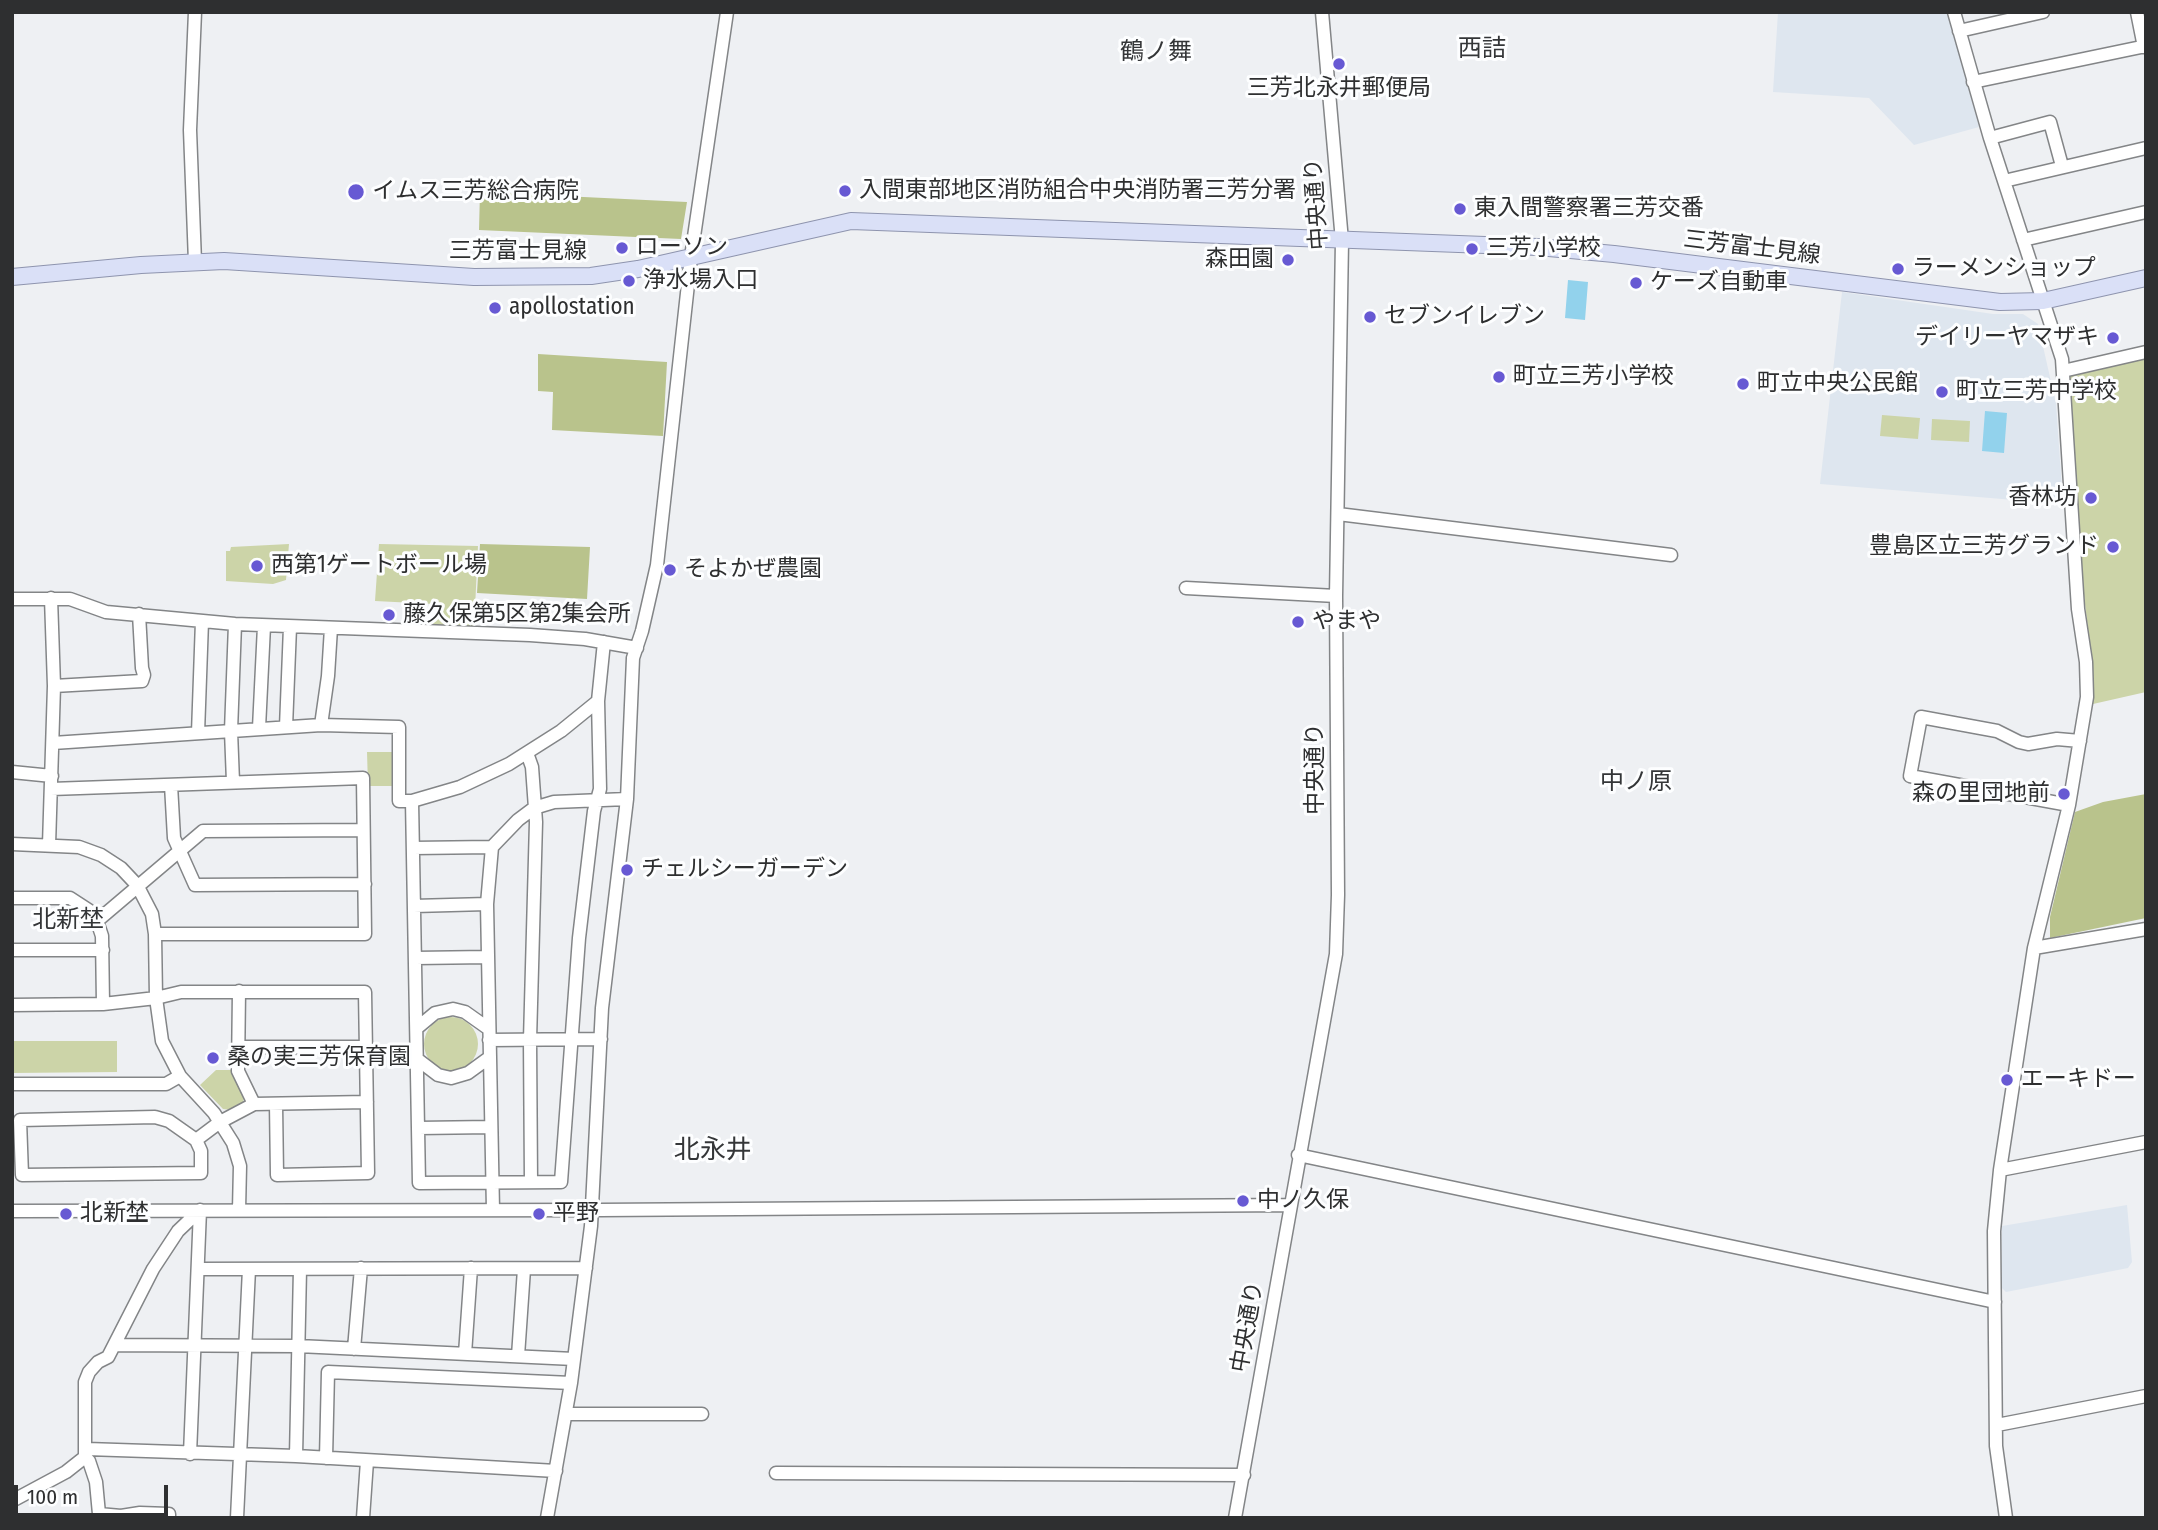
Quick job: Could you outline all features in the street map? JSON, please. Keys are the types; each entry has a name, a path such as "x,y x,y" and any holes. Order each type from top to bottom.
{"main road":[{"name":"三芳富士見線","path":"12,277 195,262 474,277 545,278 615,273 851,220 1538,247 2000,302 2043,301 2146,278"}],"street":[{"path":"195,12 190,130 195,262"},
{"path":"547,1518 571,1383 586,1268 606,964 626,799 633,658 657,565 691,257 727,12"},
{"name":"中央通り","path":"1236,1518 1298,1156 1336,954 1336,596 1342,241 1322,12"},
{"path":"1954,12 1990,138 2062,359 2078,609 2087,697 2069,805 2035,948 2000,1170 1994,1231 1997,1425 1998,1466 2006,1518"},
{"path":"1959,31 2043,12"},
{"path":"1973,82 2145,47 2137,12"},
{"path":"1990,138 2050,122 2062,166"},
{"path":"2004,181 2146,148"},
{"path":"2023,240 2146,212"},
{"path":"2063,371 2146,352"},
{"path":"1338,514 1671,555"},
{"path":"1186,588 1336,596"},
{"path":"49,845 54,686 51,598"},
{"path":"12,599 70,599 106,612 235,624 504,634 604,642 637,648"},
{"path":"54,686 142,681 144,675 139,614"},
{"path":"198,733 202,621"},
{"path":"233,782 231,731 235,624"},
{"path":"259,729 264,626"},
{"path":"286,727 290,627"},
{"path":"321,725 331,628"},
{"path":"412,801 419,1183 561,1182 579,938 600,789 598,701 604,642"},
{"path":"53,743 321,725 399,727 399,802 412,801 484,778 561,731 598,701"},
{"path":"2069,805 1910,776 1921,718 1997,731 2028,744 2057,740 2080,741"},
{"path":"527,753 532,767 536,822 530,1040 531,1182"},
{"path":"12,772 52,782 171,785 363,778 366,934 155,934"},
{"path":"171,785 172,827 179,851 195,885 365,884"},
{"path":"493,1210 487,904 492,847 534,808 554,802 626,799"},
{"path":"97,921 203,831 363,830"},
{"path":"12,845 79,847 101,855 121,868 137,886 152,914 156,998 162,1041 180,1076 220,1122 233,1143 240,1166 239,1210"},
{"path":"413,848 492,847"},
{"path":"12,898 70,898 90,911 97,921 103,950 103,1004"},
{"path":"414,905 487,904"},
{"path":"2035,948 2146,929"},
{"path":"12,950 103,950"},
{"path":"415,958 488,957"},
{"path":"239,991 238,1071 254,1104"},
{"path":"12,1005 103,1004 156,998 181,992 365,992 368,1173 277,1175 276,1104"},
{"path":"417,1028 435,1013 453,1009 470,1015 489,1035 530,1040 601,1039"},
{"path":"237,1047 366,1047"},
{"path":"417,1059 438,1075 451,1078 468,1073 490,1057"},
{"path":"12,1084 166,1084 180,1076"},
{"path":"196,1140 220,1122 254,1104 367,1102"},
{"path":"155,1117 169,1121 196,1140 201,1151 201,1172 22,1175 17,1147 20,1120 155,1117"},
{"path":"418,1128 491,1127"},
{"path":"2000,1170 2146,1142"},
{"path":"1298,1156 1995,1302"},
{"path":"12,1211 1290,1205"},
{"path":"190,1454 200,1210"},
{"path":"169,1518 169,1514 99,1514 96,1482 86,1453 85,1382 98,1362 108,1357 153,1269 178,1231 200,1210"},
{"path":"354,1349 361,1268"},
{"path":"466,1354 471,1268"},
{"path":"198,1269 586,1268"},
{"path":"237,1518 249,1269"},
{"path":"296,1456 300,1269"},
{"path":"519,1356 524,1269"},
{"path":"115,1345 299,1346 574,1359"},
{"path":"326,1458 328,1372 571,1383"},
{"path":"1997,1425 2146,1396"},
{"path":"566,1414 702,1414"},
{"path":"12,1501 66,1472 86,1453 296,1456 556,1471"},
{"path":"363,1518 366,1461"},
{"path":"775,1473 1244,1475"}],"shaded area":[{"path":"1778,12 1948,12 1979,127 1914,145 1869,98 1773,92"},
{"name":"町立三芳中学校","path":"1842,292 1993,314 2023,314 2038,324 2056,404 2063,504 1820,484"},
{"path":"2127,1205 2132,1262 2128,1268 2006,1292 2001,1287 2002,1226"}],"green space":[{"path":"480,192 687,202 681,239 479,230"},
{"path":"538,354 667,362 663,436 552,430 553,392 538,391"},
{"name":"豊島区立三芳グランド","path":"2146,356 2146,692 2093,704 2093,670 2081,571 2070,377 2074,372"},
{"path":"1882,415 1920,418 1918,439 1880,436"},
{"path":"1932,419 1970,421 1969,442 1931,440"},
{"name":"西第1ゲートボール場","path":"289,544 286,580 273,584 226,581 226,551 230,551 231,547"},
{"path":"379,544 478,546 474,629 433,626 434,604 375,601"},
{"path":"480,544 590,547 587,599 477,593"},
{"path":"367,752 392,752 395,786 368,786"},
{"path":"2146,794 2146,918 2050,938 2050,917 2075,812 2103,802"},
{"path":"451,1017 470,1025 478,1044 470,1063 451,1071 432,1063 424,1044 432,1025"},
{"path":"12,1041 117,1041 117,1072 12,1073"},
{"path":"216,1070 233,1070 245,1095 243,1102 231,1110 223,1109 200,1085"}],"water":[{"path":"1568,280 1588,282 1585,320 1565,318"},
{"path":"1985,411 2007,413 2004,453 1982,451"}],"place":[{"name":"三芳北永井郵便局","path":"1339,64"},
{"name":"入間東部地区消防組合中央消防署三芳分署","path":"845,191"},
{"name":"イムス三芳総合病院","path":"356,192"},
{"name":"東入間警察署三芳交番","path":"1460,209"},
{"name":"ローソン","path":"622,248"},
{"name":"三芳小学校","path":"1472,249"},
{"name":"森田園","path":"1288,260"},
{"name":"ラーメンショップ","path":"1898,269"},
{"name":"浄水場入口","path":"629,281"},
{"name":"ケーズ自動車","path":"1636,283"},
{"name":"apollostation","path":"495,308"},
{"name":"セブンイレブン","path":"1370,317"},
{"name":"デイリーヤマザキ","path":"2113,338"},
{"name":"町立三芳小学校","path":"1499,377"},
{"name":"町立中央公民館","path":"1743,384"},
{"name":"町立三芳中学校","path":"1942,392"},
{"name":"香林坊","path":"2091,498"},
{"name":"豊島区立三芳グランド","path":"2113,547"},
{"name":"西第1ゲートボール場","path":"257,566"},
{"name":"そよかぜ農園","path":"670,570"},
{"name":"藤久保第5区第2集会所","path":"389,615"},
{"name":"やまや","path":"1298,622"},
{"name":"森の里団地前","path":"2064,794"},
{"name":"チェルシーガーデン","path":"627,870"},
{"name":"桑の実三芳保育園","path":"213,1058"},
{"name":"エーキドー","path":"2007,1080"},
{"name":"中ノ久保","path":"1243,1201"},
{"name":"北新埜","path":"66,1214"},
{"name":"平野","path":"539,1214"}],"district":[{"name":"西詰","path":"1482,49"},
{"name":"鶴ノ舞","path":"1156,52"},
{"name":"中ノ原","path":"1636,782"},
{"name":"北新埜","path":"68,920"},
{"name":"北永井","path":"713,1151"}]}
